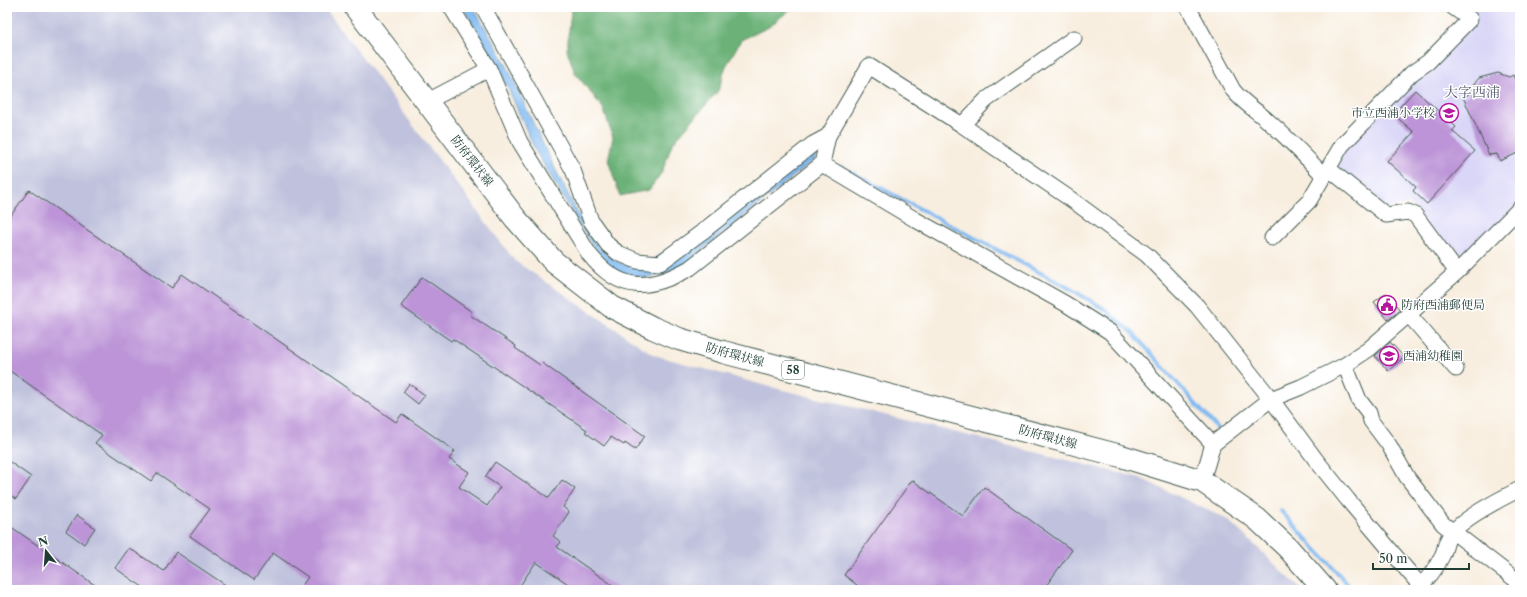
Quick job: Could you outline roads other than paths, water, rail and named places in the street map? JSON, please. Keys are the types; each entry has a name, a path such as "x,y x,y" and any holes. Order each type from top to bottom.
{"main road":[{"name":"防府環状線","path":"356,7 426,102 515,218 554,262 612,307 679,339 723,352 1121,456 1202,481 1257,519 1288,548 1325,590"}],"street":[{"path":"451,7 489,69 524,149 589,254 601,269 617,279 642,285 671,279 690,268 822,164 828,136 869,66 962,125 1072,200 1147,255 1197,306 1272,399 1316,460 1420,588 1442,556 1448,538 1452,533 1474,516 1520,489"},
{"path":"483,7 573,170 591,220 608,245 618,253 637,261 660,263 702,232 813,144 828,136"},
{"path":"1188,7 1233,90 1240,100 1258,112 1327,172 1386,215 1408,212 1415,215 1457,272"},
{"path":"1272,238 1309,201 1342,145 1412,73 1428,62 1470,19 1453,7"},
{"path":"962,125 986,100 1074,38"},
{"path":"426,102 489,69"},
{"path":"822,164 916,220 1066,304 1110,332 1213,444"},
{"path":"1202,481 1213,444 1272,399 1301,387 1345,365 1369,349 1457,272 1520,208"},
{"path":"1409,315 1456,370"},
{"path":"1345,365 1359,400 1369,413 1371,421 1389,445 1407,477 1443,524 1452,533 1493,561 1520,583"}],"water":[{"path":"463,7 473,7 497,48 557,173 592,239 604,252 621,263 641,268 814,151 818,152 814,160 687,262 669,273 645,278 625,274 610,267 597,254 535,150 507,86"}],"waterway":[{"path":"841,167 1067,287 1103,308 1133,333 1217,428"},
{"path":"1281,511 1353,590"}],"place":[{"name":"市立西浦小学校","path":"1449,113"},
{"name":"防府西浦郵便局","path":"1387,305"},
{"name":"西浦幼稚園","path":"1389,356"}],"district":[{"name":"大字西浦","path":"1472,92"}]}
